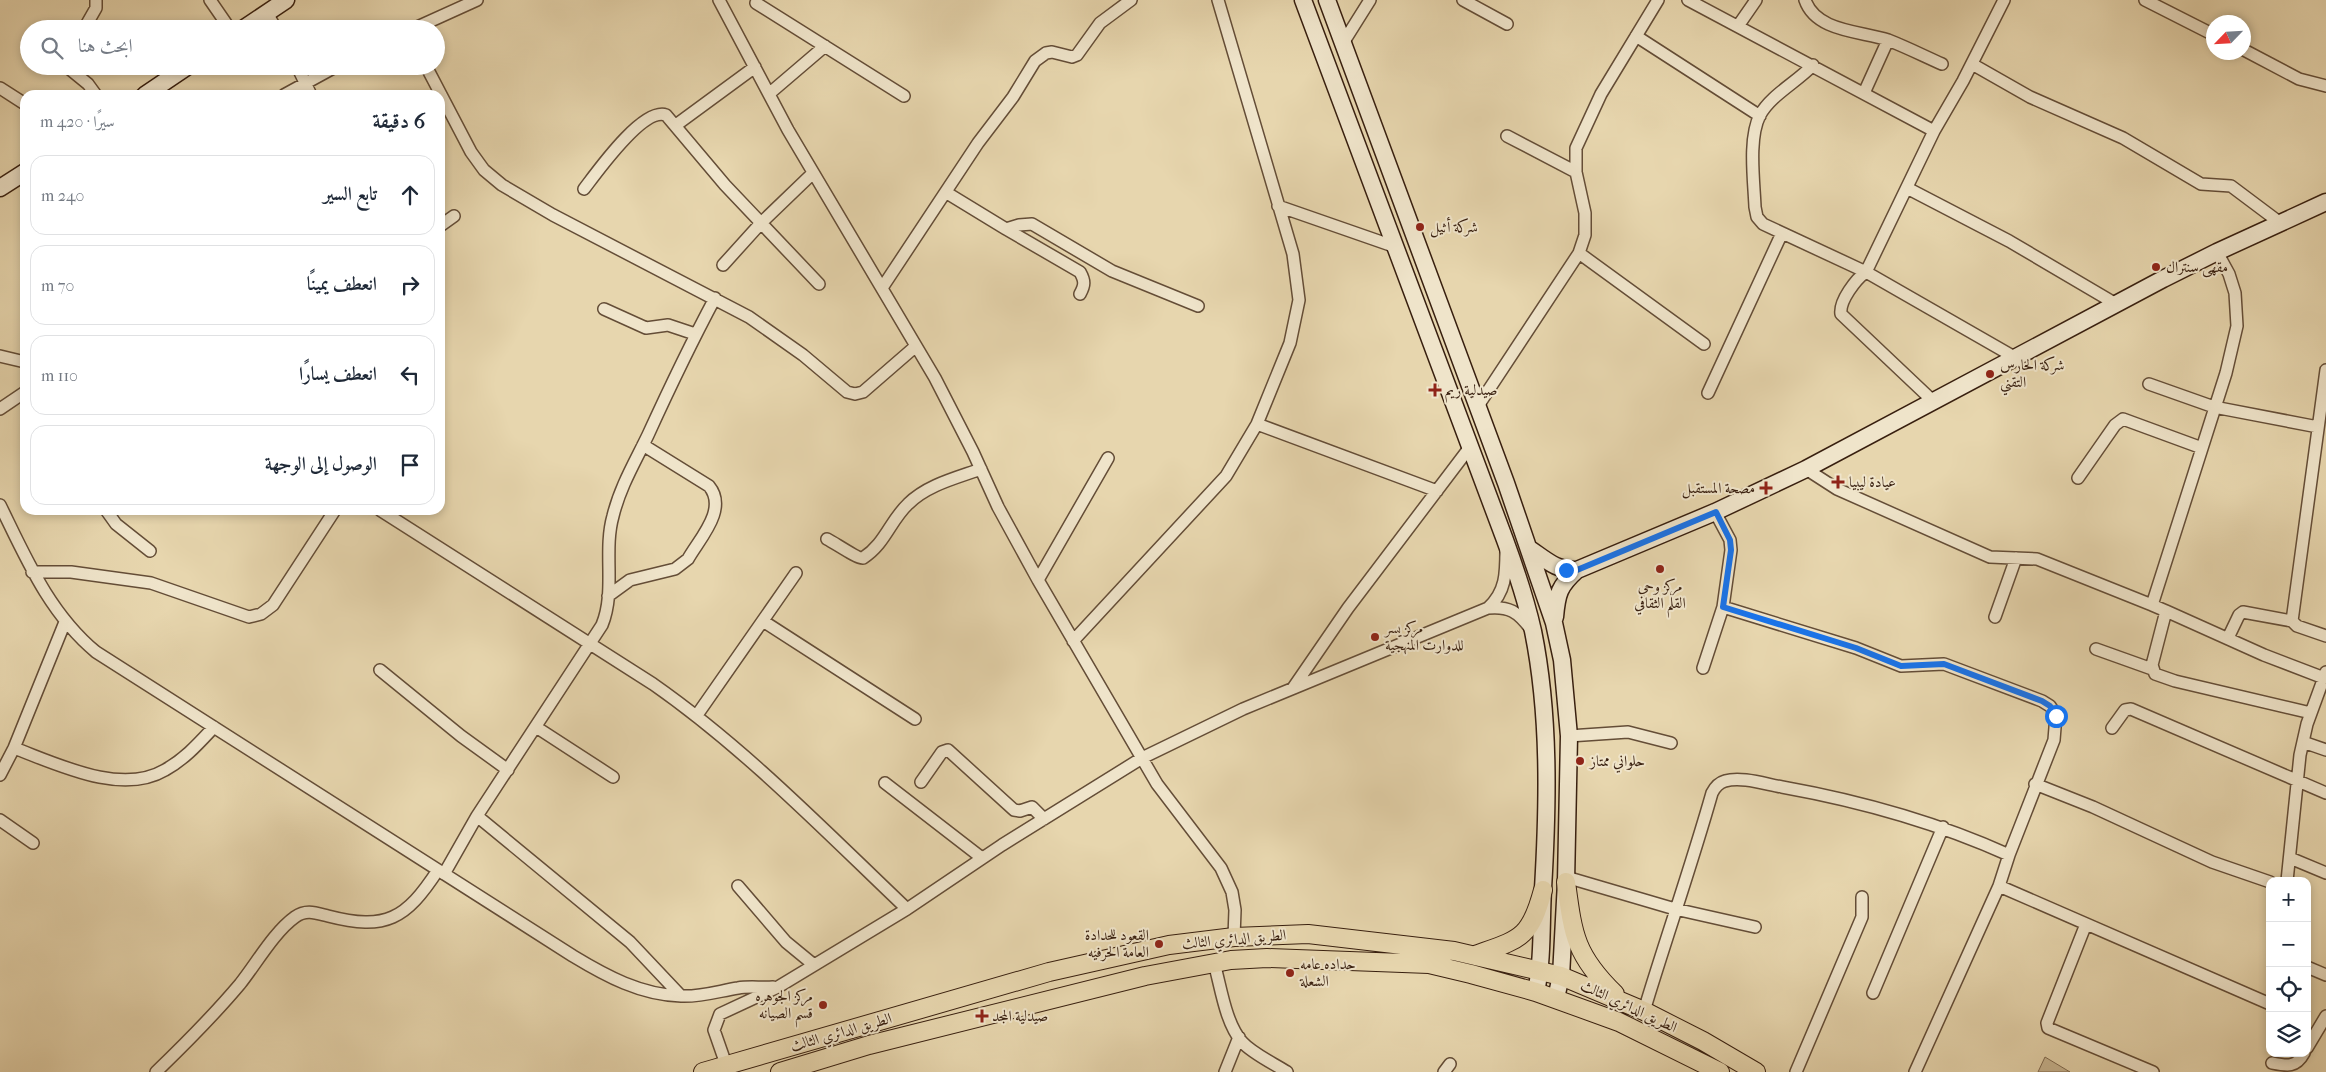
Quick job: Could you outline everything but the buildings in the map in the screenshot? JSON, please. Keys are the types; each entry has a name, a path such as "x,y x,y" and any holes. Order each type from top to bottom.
{"main road":[{"path":"256,20 286,0"},
{"path":"1303,0 1506,540 1522,588 1533,632 1543,696 1545,736 1543,890 1540,970 1536,992"},
{"path":"1327,0 1478,406 1530,549 1554,623 1562,660 1569,736 1566,879 1560,976 1556,998"},
{"path":"152,90 175,75"},
{"path":"1355,140 1375,130"},
{"path":"1,186 20,175"},
{"path":"1554,623 1559,589 1565,580 1577,570 1716,512 1806,469 2217,252 2326,202"},
{"path":"1530,549 1552,565 1566,570 1577,570"},
{"path":"1566,879 1573,933 1580,952 1597,976 1623,1001"},
{"path":"1475,955 1510,943 1522,936 1537,914 1543,890"},
{"name":"الطريق الدائري الثالث","path":"703,1072 728,1069 1049,972 1169,945 1234,937 1308,934 1475,955 1560,976 1644,1011 1756,1072"},
{"name":"الطريق الدائري الثالث","path":"780,1072 869,1045 1146,976 1214,962 1266,958 1429,964 1556,998 1619,1022 1720,1072"}],"street":[{"path":"89,20 96,8 96,0"},
{"path":"210,0 224,20"},
{"path":"433,20 478,0"},
{"path":"719,0 813,173 916,346 981,469 1010,531 1073,641 1157,784 1221,868 1232,892 1235,910 1234,937"},
{"path":"882,288 947,193 978,143 1014,97 1035,61 1046,53 1052,52 1072,57 1077,55 1100,23 1131,0"},
{"path":"1073,641 1226,476 1257,424 1290,343 1299,300 1293,254 1234,46 1218,0"},
{"path":"1343,43 1370,0"},
{"path":"1463,0 1507,24"},
{"path":"1478,406 1579,253 1585,235 1585,213 1576,172 1576,148 1601,94 1658,0"},
{"path":"1688,0 1813,65 1934,132"},
{"path":"1738,26 1756,0"},
{"path":"1805,0 1814,16 1828,24 1888,40 1942,64"},
{"path":"1934,402 1841,314 1841,307 1855,282 1866,272 1934,132 1972,64 2004,0"},
{"path":"2145,0 2206,31"},
{"path":"756,3 904,96"},
{"path":"267,13 271,20"},
{"path":"1636,36 1760,116"},
{"path":"1864,93 1888,40"},
{"path":"770,93 825,46"},
{"path":"2251,54 2299,79 2326,86"},
{"path":"1972,64 2030,97 2123,138 2201,184 2231,186 2279,222"},
{"path":"1813,65 1779,95 1760,116 1754,137 1754,207 1757,217 1763,224 1866,272 2016,358"},
{"path":"676,125 755,67"},
{"path":"77,75 92,90"},
{"path":"301,75 309,90"},
{"path":"294,90 322,75"},
{"path":"431,75 439,90"},
{"path":"0,88 20,101"},
{"path":"445,102 471,152 484,170 496,180 553,215 749,317 803,354 847,392 855,394 863,392 916,346"},
{"path":"584,190 617,147 652,116 657,114 666,115 716,174 819,284"},
{"path":"1507,136 1576,172"},
{"path":"723,265 761,223 813,173"},
{"path":"1907,188 2009,242 2116,304"},
{"path":"947,193 1080,272 1084,280 1084,288 1080,294"},
{"path":"1278,206 1394,246"},
{"path":"445,222 454,216"},
{"path":"1006,229 1032,224 1112,271 1198,306"},
{"path":"1708,393 1782,233"},
{"path":"2152,606 2226,373 2237,326 2235,293 2229,274 2217,252"},
{"path":"1579,253 1704,344"},
{"path":"156,1072 239,985 296,916 310,911 341,919 375,923 394,918 414,903 440,872 590,645 605,617 608,596 608,556 612,519 617,499 715,298"},
{"path":"604,309 646,328 668,325 696,334"},
{"path":"0,356 20,361"},
{"path":"2292,622 2326,370"},
{"path":"2149,384 2214,407 2318,427"},
{"path":"0,408 20,395"},
{"path":"2078,478 2114,425 2123,419 2202,448"},
{"path":"1257,424 1436,491"},
{"path":"608,596 630,580 675,569 688,560 716,511 715,493 709,486 643,445"},
{"path":"1292,689 1348,608 1470,447"},
{"path":"1038,580 1108,458"},
{"path":"827,539 843,546 857,558 864,558 888,534 908,504 928,489 981,469"},
{"path":"1806,469 1836,489 1990,557 2037,559 2166,611 2271,658 2325,675 2311,712 2303,742 2296,781 2288,877"},
{"path":"0,505 32,572 65,622 96,652 602,973 650,992 681,996 716,994 739,988 778,987"},
{"path":"1703,668 1723,607 1731,550 1730,540 1716,512"},
{"path":"110,515 116,524 150,551"},
{"path":"32,572 79,573 151,583 250,617 261,614 273,605 332,515"},
{"path":"388,515 653,684 697,715 804,811 907,910"},
{"path":"1488,608 1499,597 1504,585 1506,540"},
{"path":"1995,617 2016,558"},
{"path":"697,715 796,573"},
{"path":"728,1069 714,1030 720,1014 778,987 907,910 982,858 1142,758 1192,732 1356,661 1488,608 1503,607 1516,612 1533,632"},
{"path":"1723,607 1856,648 1901,666 1944,664 2042,701 2050,706 2056,716 2056,726 2046,763 2035,784 2008,855 1999,886 1915,1072"},
{"path":"2152,669 2166,611"},
{"path":"2228,638 2242,612 2292,622 2297,626 2326,636"},
{"path":"763,621 915,719"},
{"path":"0,775 14,748 65,622"},
{"path":"2096,649 2152,669 2159,676 2311,712"},
{"path":"380,670 461,736 508,770"},
{"path":"2112,728 2121,714 2125,710 2131,709 2326,793"},
{"path":"14,748 76,772 120,780 142,779 164,771 188,755 214,727"},
{"path":"536,727 613,778"},
{"path":"1569,736 1628,732 1671,743"},
{"path":"2303,742 2326,750"},
{"path":"921,782 942,752 948,750 1014,810 1020,811 1032,808 1044,819"},
{"path":"1644,1011 1675,909 1694,859 1712,794 1716,785 1722,781 1762,783 1842,798 1942,827 2008,855"},
{"path":"885,783 982,858"},
{"path":"2035,784 2093,807 2212,862 2266,881"},
{"path":"478,816 630,942 681,996"},
{"path":"0,820 33,843"},
{"path":"1873,994 1942,827"},
{"path":"2290,858 2326,873"},
{"path":"1566,879 1675,909 1755,927"},
{"path":"738,886 786,942 814,965"},
{"path":"1999,886 2266,1002"},
{"path":"1796,1072 1862,917 1862,898"},
{"path":"2086,924 2047,1023 2048,1028 2153,1072"},
{"path":"1214,962 1230,1018 1238,1037 1246,1045 1287,1072"},
{"path":"2311,969 2326,975"},
{"path":"2311,1041 2326,1016"},
{"path":"1225,1072 1238,1037"},
{"path":"2272,1063 2290,1066 2296,1064 2301,1057"}],"shaded area":[{"path":"2045,1057 2070,1072 2038,1072"}],"place":[{"name":"شركة أثيل","path":"1420,227"},
{"name":"مقهى سنترال","path":"2156,267"},
{"name":"شركة الحارس التقني","path":"1990,374"},
{"name":"صيدلية ريم","path":"1435,390"},
{"name":"عيادة ليبيا","path":"1838,482"},
{"name":"مصحة المستقبل","path":"1766,488"},
{"name":"مركز وحي القلم الثقافي","path":"1660,569"},
{"name":"مركز يسر للدوارت المنهجية","path":"1375,637"},
{"name":"حلواني ممتاز","path":"1580,761"},
{"name":"القعود للحدادة العامة الحرفيه","path":"1159,944"},
{"name":"حداده عامه الشعلة","path":"1290,973"},
{"name":"مركز الجوهره قسم الصيانه","path":"823,1005"},
{"name":"صيدلية المجد","path":"982,1016"}],"route":[{"path":"1566,570 1577,570 1716,512 1730,540 1731,550 1723,607 1856,648 1901,666 1927,663 1944,664 2004,685 2042,701 2050,706 2056,716"}]}
